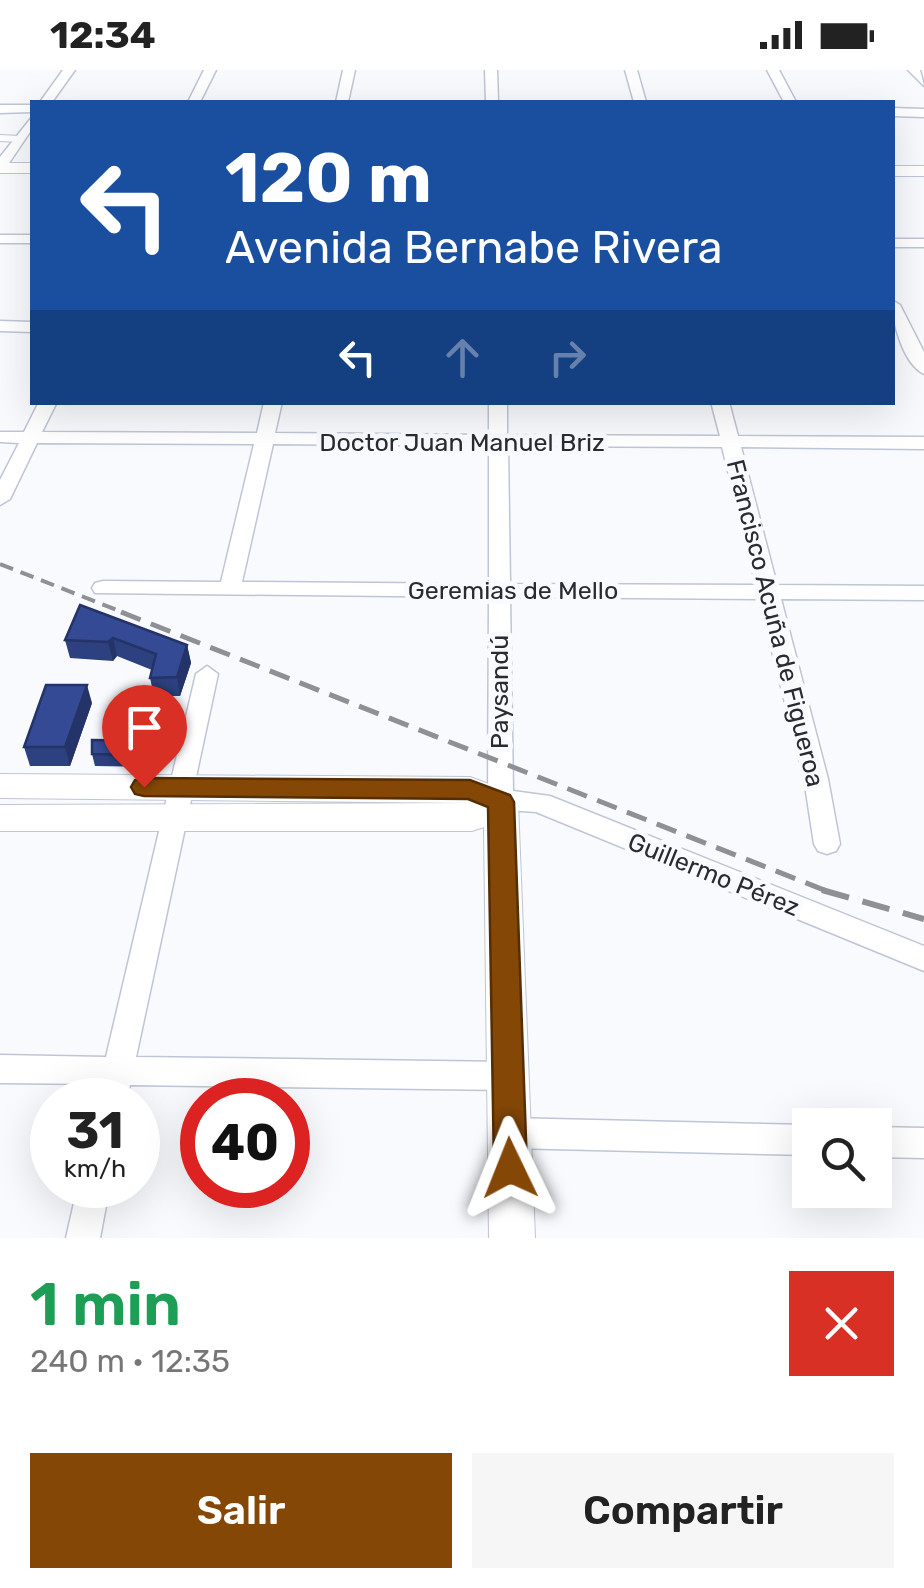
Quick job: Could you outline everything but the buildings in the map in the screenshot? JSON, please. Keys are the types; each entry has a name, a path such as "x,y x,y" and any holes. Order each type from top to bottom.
{"street":[{"path":"47,100 69,70"},
{"path":"195,100 210,70"},
{"path":"342,100 349,70"},
{"path":"492,70 492,100"},
{"path":"631,70 639,100"},
{"path":"773,70 789,100"},
{"path":"914,70 924,83"},
{"path":"0,109 30,109"},
{"path":"895,112 924,112"},
{"path":"0,167 30,124"},
{"path":"0,167 30,168"},
{"path":"895,171 924,172"},
{"path":"0,238 30,239"},
{"path":"895,243 924,243"},
{"path":"0,326 30,326"},
{"path":"899,331 924,332"},
{"path":"899,331 924,368"},
{"path":"0,499 46,405"},
{"path":"230,590 271,405"},
{"name":"Paysandú","path":"498,405 501,802"},
{"name":"Francisco Acuña de Figueroa","path":"721,405 816,779 827,844"},
{"name":"Doctor Juan Manuel Briz","path":"0,438 924,444"},
{"name":"Geremias de Mello","path":"103,588 924,593"},
{"path":"116,1078 207,674"},
{"path":"0,786 177,803 472,818 501,802 512,1238"},
{"name":"Guillermo Pérez","path":"501,802 522,799 541,803 924,959"},
{"path":"0,818 177,803"},
{"path":"0,1069 64,1078"},
{"path":"160,1084 507,1076"},
{"path":"509,1133 792,1140"},
{"path":"892,1142 924,1143"},
{"path":"83,1238 89,1208"}],"lane":[{"path":"0,138 20,138"}],"railway":[{"path":"0,564 127,614"},
{"path":"121,612 829,892"},
{"path":"822,890 829,892"},
{"path":"829,892 924,919"}],"route":[{"path":"144,787 470,790 501,802 510,1168"}]}
